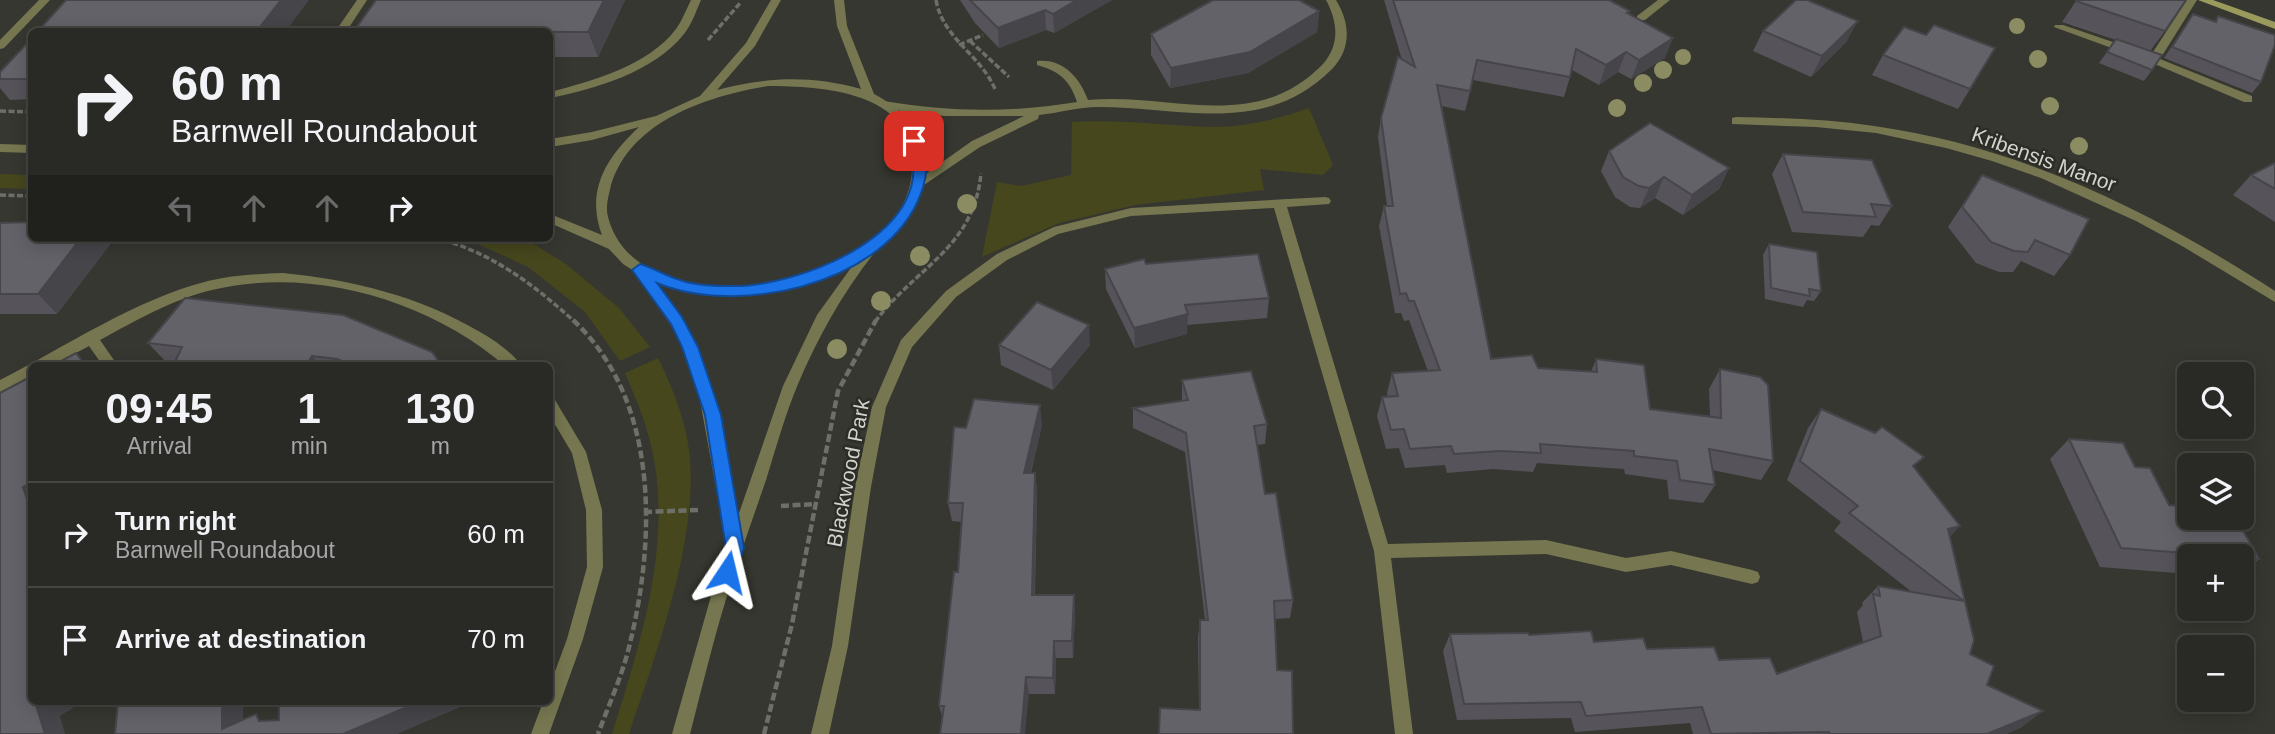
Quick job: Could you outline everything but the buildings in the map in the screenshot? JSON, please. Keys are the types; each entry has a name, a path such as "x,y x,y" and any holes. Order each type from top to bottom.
{"main road":[{"path":"2203,0 2275,26"}],"street":[{"path":"0,46 44,0"},
{"path":"343,28 362,0"},
{"path":"553,94 590,85 662,50 679,33 696,0"},
{"path":"704,97 751,44 776,0"},
{"path":"839,0 842,26 869,96"},
{"path":"884,105 921,112 964,114 1046,110 1110,103 1195,110 1228,110 1265,105 1320,77 1338,55 1343,35 1339,12 1331,0"},
{"path":"1641,18 1665,0"},
{"path":"2154,60 2192,0"},
{"path":"2059,27 2154,60 2248,99"},
{"path":"1041,63 1057,66 1071,75 1083,104"},
{"path":"553,143 593,136 662,117 704,97 740,86 801,82 842,87 869,96 884,105 908,127 920,154 918,185 903,217 873,246 822,320 790,386 735,548 681,734"},
{"path":"918,185 976,144 1046,110"},
{"path":"612,244 600,214 605,182 617,158 662,117"},
{"name":"Kribensis Manor","path":"1736,121 1824,123 1895,132 1973,151 2060,182 2157,225 2209,254 2275,297"},
{"path":"0,148 28,149"},
{"name":"Blackwood Park","path":"820,734 840,646 863,487 879,407 906,344 951,294 1002,257 1054,231 1131,212 1325,201"},
{"path":"1279,203 1382,551 1405,734"},
{"path":"553,219 612,244 640,270 677,321 690,347 713,415 735,548"},
{"path":"640,270 680,286 730,292 783,286 832,271 873,246"},
{"path":"47,362 180,296 245,278 275,279 378,292 460,324 502,351 512,362"},
{"path":"92,339 108,362"},
{"path":"0,386 28,372"},
{"path":"553,409 579,452 594,510 595,567 575,639 553,699"},
{"path":"1382,551 1546,547 1626,565 1671,558 1752,577"},
{"path":"540,734 551,705"}],"path":[{"path":"936,0 936,11 946,33 991,75 998,98 964,114"},
{"path":"959,45 983,35"},
{"path":"970,41 1009,77"},
{"path":"0,111 28,112"},
{"path":"0,195 28,196"}],"shaded area":[{"path":"1309,108 1333,165 1323,175 1260,169 1264,190 1135,205 1059,223 982,257 997,182 1021,186 1071,175 1072,122 1108,121 1225,127 1262,122"},
{"path":"0,174 28,175 28,189 0,188"},
{"path":"474,242 530,242 566,264 619,308 650,347 620,361 585,312 528,267"},
{"path":"658,358 686,433 690,468 689,505 676,585 653,664 629,734 612,734 649,601 658,534 658,499 653,453 643,418 625,373"}],"route":[{"path":"727,572 735,548 713,415 690,347 677,321 640,270 680,286 730,292 783,286 832,271 873,246 903,217 918,185 920,154 914,141"}]}
